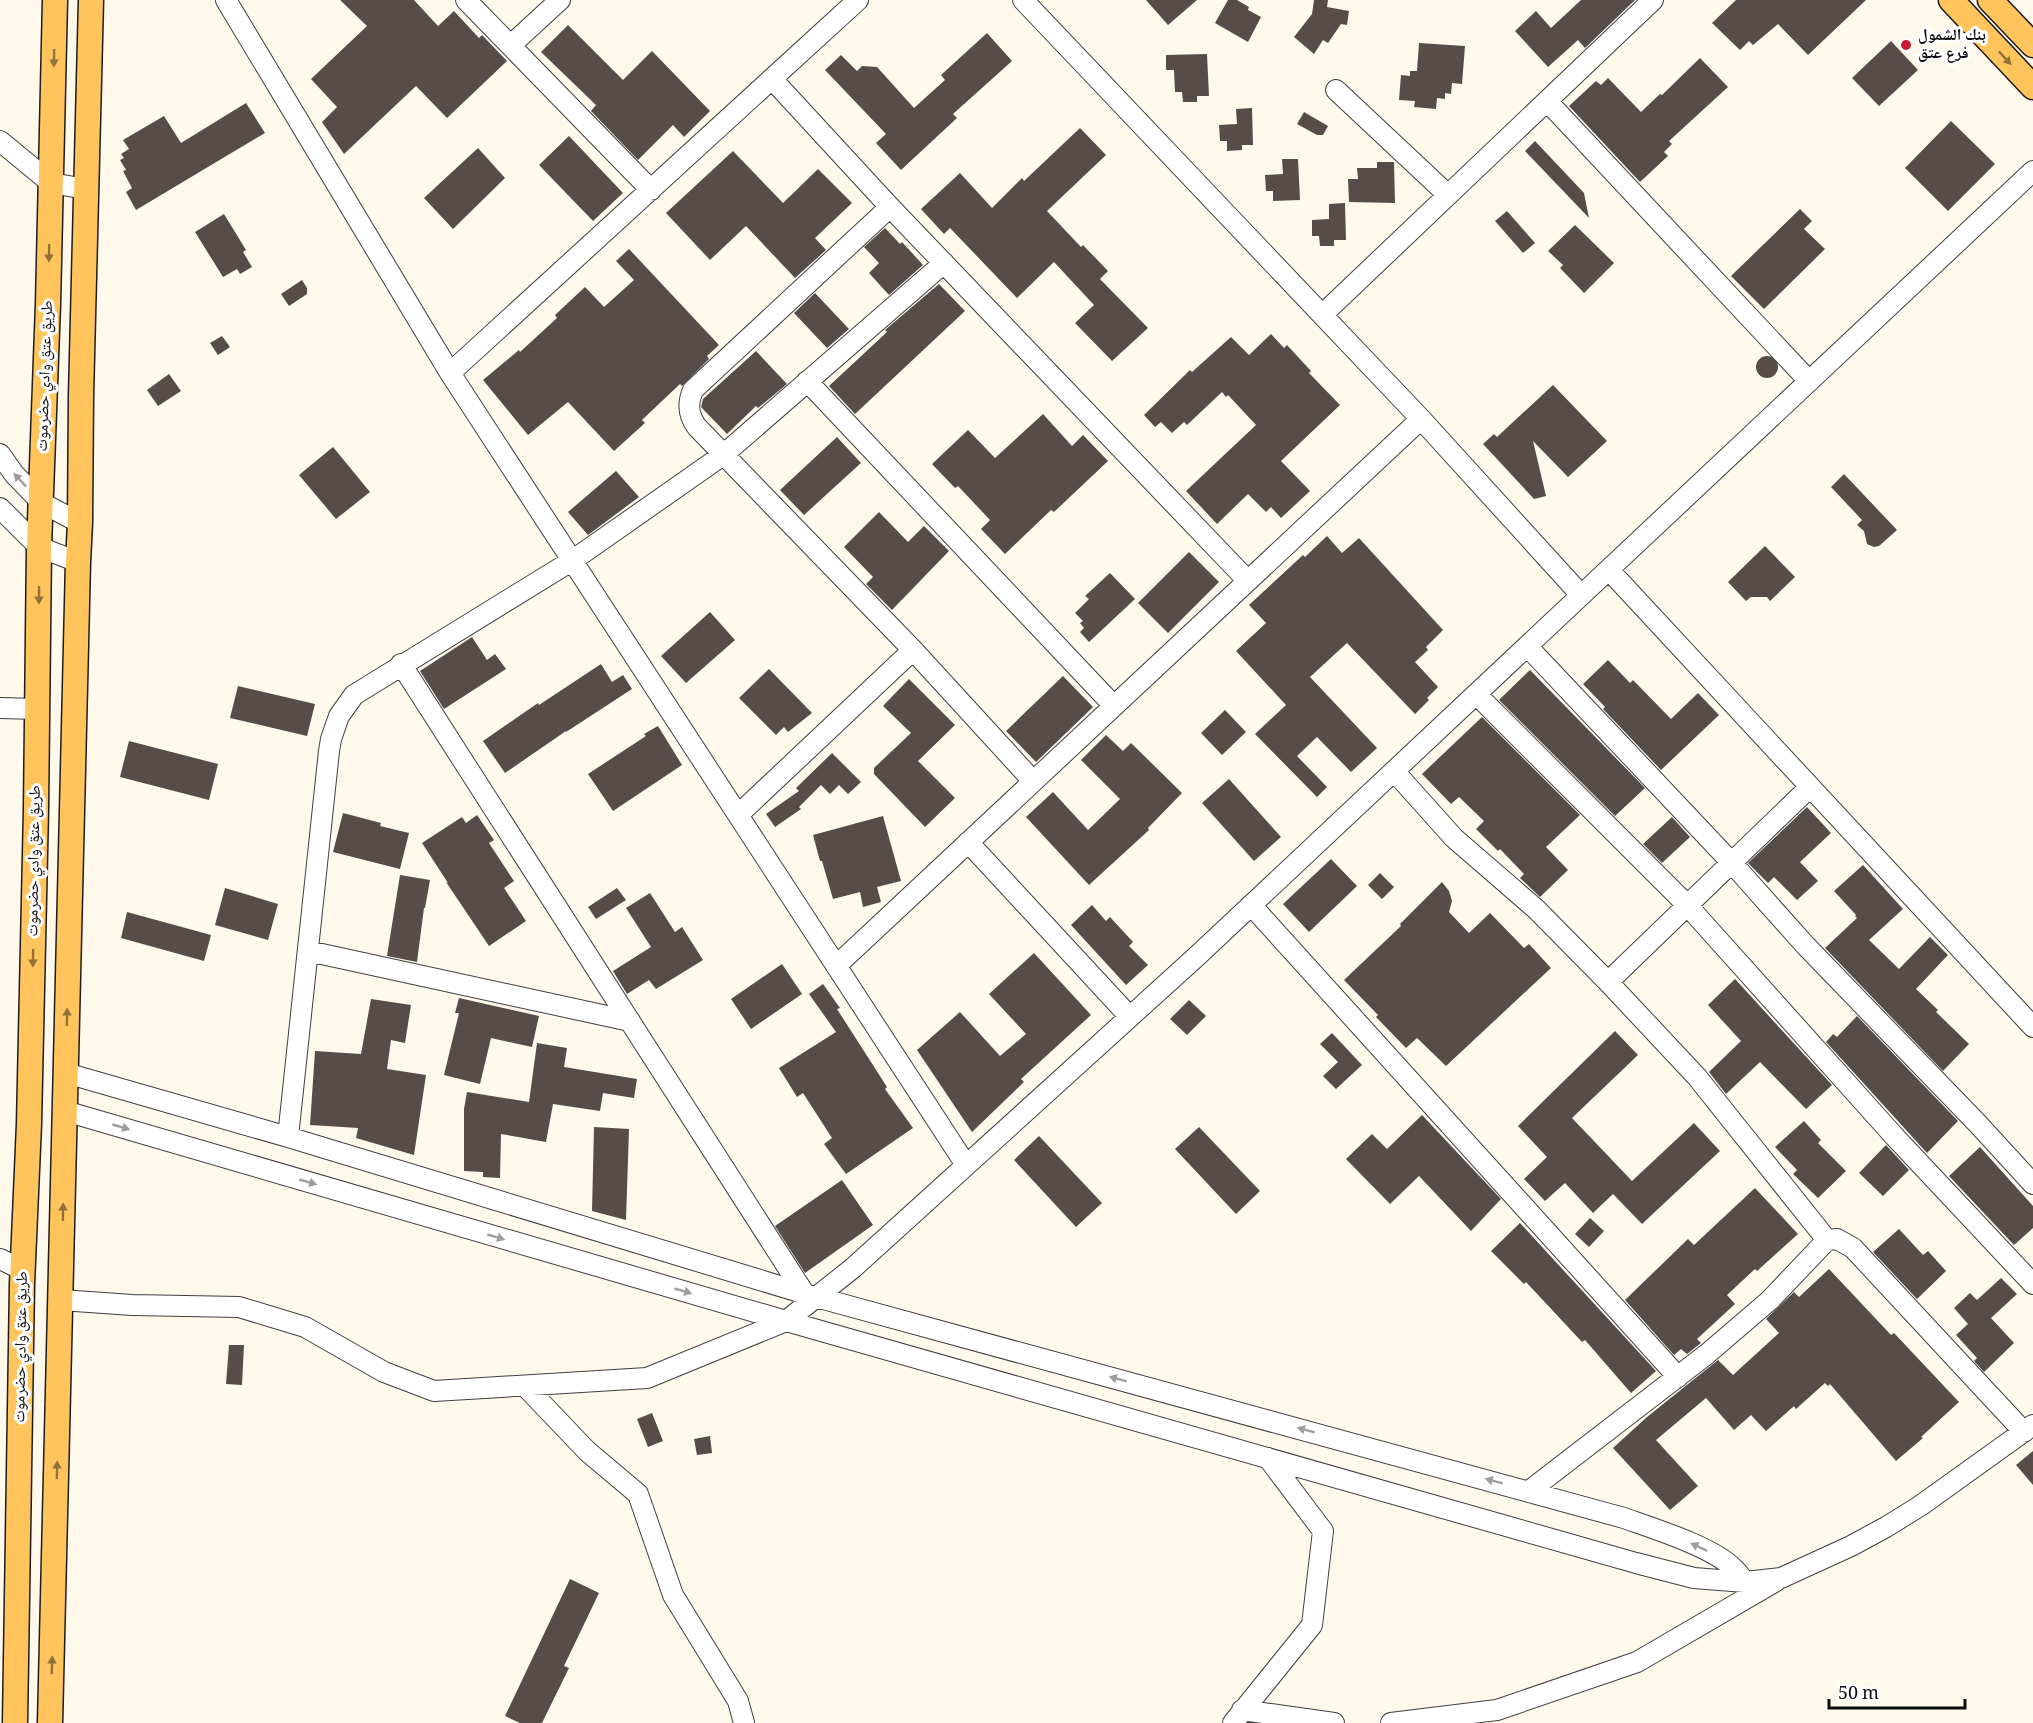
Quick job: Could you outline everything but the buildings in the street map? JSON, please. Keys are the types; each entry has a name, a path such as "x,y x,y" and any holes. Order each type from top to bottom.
{"main road":[{"name":"طريق عتق وادي حضرموت","path":"15,1723 23,1269 29,1124 38,709 39,547 56,0"},
{"path":"50,1723 91,0"},
{"path":"1951,0 2033,87"},
{"path":"1990,0 2033,45"},
{"path":"61,1292 54,1280 38,1278 23,1269 28,1259 42,1265 56,1263 62,1258"}],"street":[{"path":"226,0 450,373 966,1165"},
{"path":"466,0 651,190"},
{"path":"511,45 560,0"},
{"path":"450,373 858,0"},
{"path":"1023,0 1421,419 1581,595"},
{"path":"1322,315 1653,0"},
{"path":"772,79 890,207 1248,581"},
{"path":"1336,90 1448,195"},
{"path":"1547,101 1809,381"},
{"path":"0,141 51,183 86,189"},
{"path":"61,1292 132,1305 239,1307 305,1327 384,1372 434,1391 647,1378 786,1321 810,1295 853,1268 1130,1017 2033,171"},
{"path":"890,207 693,390 688,407 692,421 723,455 914,650 1033,781"},
{"path":"288,1137 329,751 334,728 346,705 354,695 401,664 573,560 723,455 944,262"},
{"path":"807,381 1114,706"},
{"path":"836,966 1421,419"},
{"path":"0,454 14,474 42,503 80,523"},
{"path":"0,508 39,547 78,562"},
{"path":"1609,570 2033,1027"},
{"path":"1527,646 1731,862 1806,946 2033,1184"},
{"path":"738,815 914,650"},
{"path":"401,664 630,1021 810,1295"},
{"path":"1476,694 1688,905 1895,1137 2033,1284"},
{"path":"0,708 38,709"},
{"path":"1394,771 1454,838 1536,909 1697,1077 1827,1240"},
{"path":"1608,982 1810,787"},
{"path":"968,842 1130,1017"},
{"path":"1251,905 1678,1377"},
{"path":"308,951 630,1021"},
{"path":"66,1073 288,1137 810,1295 1624,1518 1720,1557 1733,1567 1745,1582"},
{"path":"65,1111 786,1321 1659,1569 1694,1578 1745,1582 1781,1578"},
{"path":"1391,1723 1497,1710 1637,1662 1781,1578 1843,1550 1886,1527 1930,1499 2029,1428 1853,1248 1837,1239 1827,1240 1770,1300 1707,1354 1529,1491"},
{"path":"0,1259 23,1269"},
{"path":"525,1386 587,1451 638,1494 674,1595 738,1701 744,1723"},
{"path":"1237,1717 1312,1625 1323,1531 1268,1458"},
{"path":"1237,1717 1334,1723"}],"place":[{"name":"بنك الشمول فرع عتق","path":"1906,45"}]}
